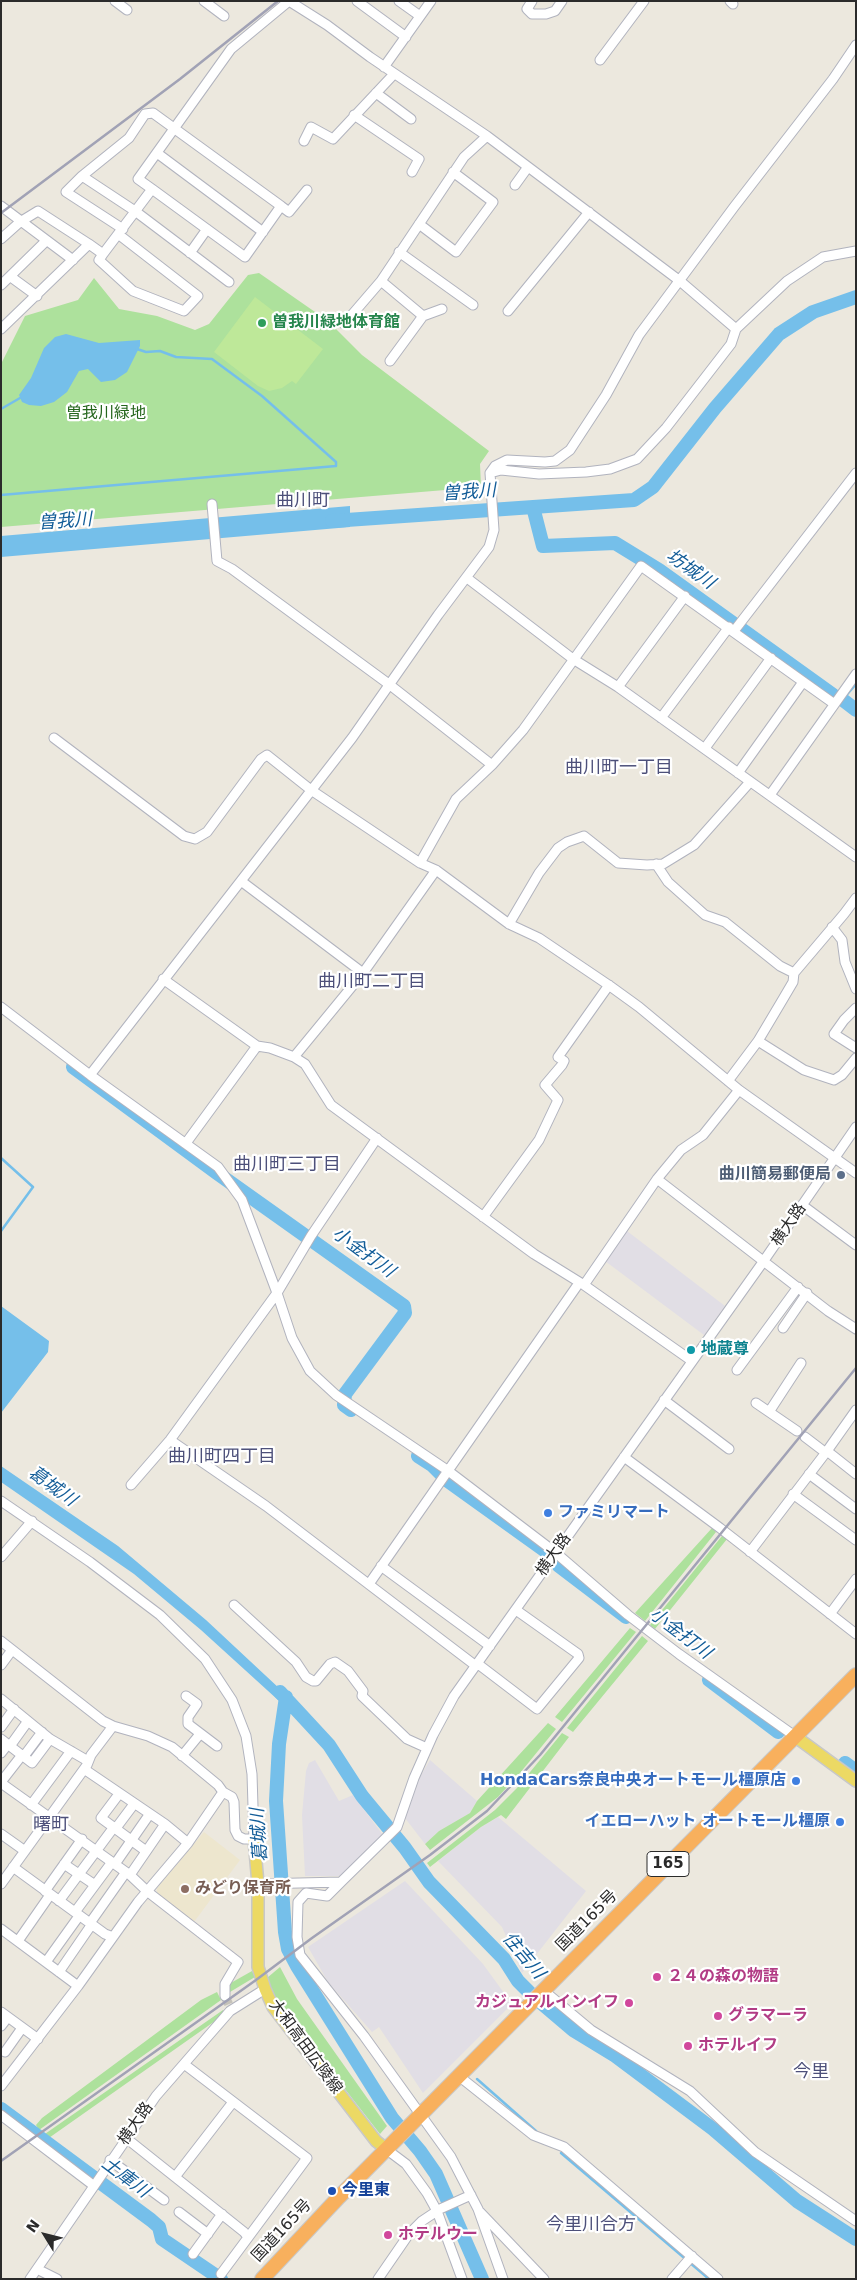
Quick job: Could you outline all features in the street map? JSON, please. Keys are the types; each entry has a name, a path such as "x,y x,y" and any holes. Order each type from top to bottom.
{"highway":[{"name":"国道165号","path":"262,2279 292,2244 460,2077 542,1991 856,1675"}],"main road":[{"path":"796,1737 856,1781"},
{"name":"大和高田広陵線","path":"254,1840 261,1884 258,1967 264,1989 272,2007 376,2141 390,2146"}],"street":[{"path":"115,1 127,10"},
{"path":"204,1 224,16"},
{"path":"281,206 245,257 138,179 231,49 289,1 327,25 394,74 487,136 680,281 736,328"},
{"path":"357,1 369,5 406,37"},
{"path":"400,1 420,16"},
{"path":"384,67 431,1"},
{"path":"532,1 527,9 532,14 555,11 562,1"},
{"path":"600,60 644,1"},
{"path":"90,1075 352,738 438,615 490,547 494,530 490,476 495,466 506,460 550,461 564,456 570,450 606,396 639,335 734,207 833,80 856,45"},
{"path":"304,141 311,127 333,139 394,74"},
{"path":"376,93 411,119"},
{"path":"152,189 135,211 120,232 99,260 133,290 184,311 198,296 120,232 66,192 82,176 129,138 145,114 153,113 289,212 307,190"},
{"path":"354,115 418,159 412,172"},
{"path":"344,324 381,282 399,252 464,157 487,136"},
{"path":"157,153 263,232"},
{"path":"515,185 528,167"},
{"path":"419,224 456,252 493,202 453,172"},
{"path":"82,176 135,211 229,282"},
{"path":"1,206 73,260"},
{"path":"1,239 20,222 38,211 103,254"},
{"path":"508,312 589,212"},
{"path":"190,252 207,229"},
{"path":"1,285 46,241"},
{"path":"1,329 89,244"},
{"path":"490,476 501,470 539,474 586,472 610,469 637,459 666,428 731,344 736,328 786,281 823,257 856,251"},
{"path":"399,252 473,305"},
{"path":"11,277 37,296"},
{"path":"381,282 423,316"},
{"path":"390,361 423,316 442,308"},
{"path":"661,718 754,603 765,594 856,473"},
{"path":"212,504 217,560 390,685 492,765"},
{"path":"420,864 456,799 492,765 523,730 642,566 685,596 735,627 771,658 833,703"},
{"path":"467,578 573,659 618,687 856,857"},
{"path":"618,687 685,596"},
{"path":"705,748 771,658"},
{"path":"770,796 833,703 856,674"},
{"path":"738,773 803,682"},
{"path":"54,738 184,836 195,839 207,832 261,759 267,755 311,790 420,864 436,870 508,924 540,938 609,985 639,1007 728,1081 856,1173"},
{"path":"508,924 539,873 558,848 578,837 584,836 618,863 663,864 694,845 750,782"},
{"path":"656,864 668,882 705,915 725,922 780,966 794,973"},
{"path":"294,1057 362,973 436,870"},
{"path":"241,881 362,973"},
{"path":"728,1081 758,1040 793,982 794,973 856,898"},
{"path":"832,927 842,940 845,962 856,989"},
{"path":"163,979 257,1046 270,1048 294,1057 305,1064 331,1105 468,1204 483,1217 692,1361"},
{"path":"483,1217 539,1140 558,1100 545,1085 562,1065 564,1060 558,1057 609,985"},
{"path":"1,1007 90,1075 218,1167 242,1200 292,1338 310,1371 336,1395 447,1470 556,1553 628,1615 672,1649 796,1737"},
{"path":"856,1008 834,1034 856,1048"},
{"path":"758,1040 804,1070 834,1080 842,1075 856,1058"},
{"path":"186,1143 257,1046"},
{"path":"369,1584 447,1470 657,1179 681,1150 703,1135 740,1090"},
{"name":"横大路","path":"419,2116 364,2036 300,1955 297,1937 298,1902 306,1893 328,1896 397,1827 414,1778 427,1748 454,1696 763,1262 856,1127"},
{"path":"131,1485 170,1440 277,1293 310,1239 377,1138"},
{"path":"657,1179 763,1262 856,1329"},
{"path":"802,1205 856,1245"},
{"path":"737,1370 798,1287"},
{"path":"783,1328 807,1293"},
{"path":"769,1412 801,1363"},
{"path":"664,1400 729,1449"},
{"path":"756,1403 797,1431"},
{"path":"750,1552 856,1410"},
{"path":"805,1437 856,1474"},
{"path":"170,1440 266,1506 537,1709 579,1658 578,1654 516,1610"},
{"path":"624,1457 856,1634"},
{"path":"809,1474 856,1509"},
{"path":"793,1494 856,1540"},
{"path":"1,1500 160,1615 192,1645 218,1677 232,1700 246,1736 252,1774 254,1840 238,1836 235,1830 234,1802 232,1797 223,1792 218,1785 172,1747 148,1736 113,1726 84,1707 1,1641"},
{"path":"1,1557 32,1521"},
{"path":"381,1566 490,1646"},
{"path":"830,1614 856,1578"},
{"path":"234,1606 296,1662 306,1677 316,1681 330,1664 335,1662 348,1671 363,1691 362,1696 407,1739 427,1748"},
{"path":"1,1665 12,1650"},
{"path":"186,1696 197,1704 188,1717 188,1724 217,1746"},
{"path":"1,1699 50,1739 71,1751 119,1794 165,1824 188,1843"},
{"path":"1,1727 14,1709"},
{"path":"1,1753 6,1743 28,1721"},
{"path":"1,1884 113,1726"},
{"path":"42,1732 2,1786 82,1839 128,1873 148,1892 238,1962 226,1984 225,1996"},
{"path":"182,1756 200,1734"},
{"path":"6,1743 32,1763 50,1739"},
{"path":"31,1805 71,1751"},
{"path":"1,2086 113,1937 188,1843 223,1792"},
{"path":"119,1794 101,1818 146,1851"},
{"path":"59,1901 134,1804"},
{"path":"46,1962 95,1885 132,1840 149,1815"},
{"path":"59,1972 91,1924 165,1824"},
{"path":"1,1834 25,1851"},
{"path":"18,1942 64,1864 82,1839"},
{"path":"64,1864 95,1885"},
{"path":"14,1867 91,1924 113,1937"},
{"path":"261,1884 341,1882"},
{"path":"1,1929 78,1986"},
{"name":"横大路","path":"30,2279 110,2160 156,2096 230,2008 264,1989"},
{"path":"542,1991 591,2030 690,2091 755,2152 856,2221"},
{"path":"1,2026 5,2014 38,2039"},
{"path":"19,2063 3,2050 22,2028"},
{"path":"184,2064 307,2158 221,2274"},
{"path":"460,2077 534,2135 564,2148 689,2260 718,2279"},
{"path":"175,2177 233,2102"},
{"path":"1,2115 95,2182"},
{"path":"419,2116 451,2157 471,2195 478,2209 503,2279"},
{"path":"126,2138 248,2237"},
{"path":"390,2146 406,2164 439,2210 462,2279"},
{"path":"110,2160 164,2200"},
{"path":"378,2279 409,2234 422,2221 439,2210 471,2195"},
{"path":"478,2209 500,2236 535,2268 544,2279"},
{"path":"179,2212 208,2234"},
{"path":"193,2254 222,2214"},
{"path":"672,2279 689,2260"},
{"path":"36,2269 57,2279"}],"shaded area":[{"path":"627,1231 725,1306 704,1335 605,1261"},
{"path":"315,1760 339,1801 353,1795 383,1835 342,1876 305,1876 302,1815 306,1771 309,1763"},
{"path":"430,1760 477,1801 470,1813 439,1831 425,1844 405,1818 420,1777"},
{"path":"498,1817 586,1891 522,1973 502,1927 438,1861 481,1827"},
{"path":"204,1832 240,1860 194,1922 157,1895 157,1888"},
{"path":"405,1881 483,1964 512,2004 423,2093 379,2027 372,2032 328,1982 308,1947"}],"green space":[{"name":"曽我川緑地","path":"259,273 328,321 362,355 489,451 480,464 481,487 1,527 1,364 25,316 78,300 94,278 119,309 157,316 195,330 209,324 248,275"},
{"name":"曽我川緑地体育館","path":"255,297 323,349 296,384 292,381 282,388 269,391 258,386 214,352"},
{"path":"712,1528 716,1532 645,1621 635,1613"},
{"path":"722,1536 727,1539 655,1629 650,1625"},
{"path":"630,1628 636,1632 562,1722 555,1717"},
{"path":"642,1636 648,1641 573,1732 567,1728"},
{"path":"548,1723 556,1729 498,1797 430,1850 425,1844 439,1831 470,1813 477,1801"},
{"path":"562,1733 569,1737 506,1819 501,1815 481,1827 430,1867 427,1863 495,1810 517,1788"},
{"path":"280,1967 297,1999 387,2126 380,2134 277,2002 267,1978"},
{"path":"252,1971 255,1977 230,1992 229,1984"},
{"path":"217,1992 221,2000 39,2130 36,2125 42,2118 201,2000"},
{"path":"223,2010 225,2014 46,2140 42,2136"}],"water":[{"path":"66,334 99,343 140,340 140,346 127,372 115,380 101,382 88,369 79,371 67,392 54,402 41,406 22,402 19,395 31,378 44,348 55,337"},
{"path":"350,506 350,527 1,557 1,536"},
{"path":"1,1306 49,1341 48,1352 1,1413"},
{"path":"1,1466 118,1546 206,1620 295,1703 290,1709 278,1700 201,1630 134,1574 1,1482"}],"waterway":[{"name":"曽我川","path":"332,521 634,500 653,487 715,408 779,334 813,312 856,297"},
{"path":"1,495 336,466 336,462 262,396 212,359 176,357 160,351 146,352 137,349"},
{"path":"1,409 20,398"},
{"name":"坊城川","path":"533,507 543,546 615,543 659,570 833,695"},
{"path":"844,698 856,684"},
{"name":"坊城川","path":"843,700 856,710"},
{"name":"小金打川","path":"73,1067 217,1173 404,1306 405,1313 345,1394 344,1405 351,1410"},
{"path":"1,1158 33,1187 1,1231"},
{"name":"小金打川","path":"418,1456 432,1465 448,1481 547,1552"},
{"name":"小金打川","path":"559,1566 626,1617"},
{"name":"小金打川","path":"709,1680 778,1732"},
{"name":"住吉川","path":"280,1692 329,1745 362,1796 405,1848 429,1882 504,1959 518,1981 533,1996 573,2030 614,2055 713,2129 797,2201 856,2239"},
{"name":"葛城川","path":"286,1697 279,1744 276,1801 285,1932 288,1949 392,2118 420,2151 436,2174 482,2279"},
{"path":"845,1763 856,1771"},
{"path":"477,2079 536,2131"},
{"name":"土庫川","path":"1,2109 151,2220 159,2227 162,2239 221,2279"},
{"path":"561,2153 709,2279"}],"tunnel":[{"path":"225,1996 229,2005"}],"railway":[{"path":"1,213 180,79 278,1"},
{"path":"1,2161 430,1855 487,1811 540,1755 856,1368"}],"place":[{"name":"曽我川緑地体育館","path":"262,323"},
{"name":"曲川簡易郵便局","path":"841,1175"},
{"name":"地蔵尊","path":"691,1350"},
{"name":"ファミリマート","path":"548,1513"},
{"name":"HondaCars奈良中央オートモール橿原店","path":"796,1781"},
{"name":"イエローハット オートモール橿原","path":"840,1822"},
{"name":"みどり保育所","path":"185,1889"},
{"name":"２４の森の物語","path":"657,1977"},
{"name":"カジュアルインイフ","path":"629,2003"},
{"name":"グラマーラ","path":"718,2016"},
{"name":"ホテルイフ","path":"688,2046"},
{"name":"今里東","path":"332,2191"},
{"name":"ホテルウー","path":"388,2235"}],"district":[{"name":"曲川町","path":"303,501"},
{"name":"曲川町一丁目","path":"619,768"},
{"name":"曲川町二丁目","path":"372,982"},
{"name":"曲川町三丁目","path":"287,1165"},
{"name":"曲川町四丁目","path":"222,1457"},
{"name":"曙町","path":"51,1825"},
{"name":"今里","path":"811,2072"},
{"name":"今里川合方","path":"591,2225"}]}
